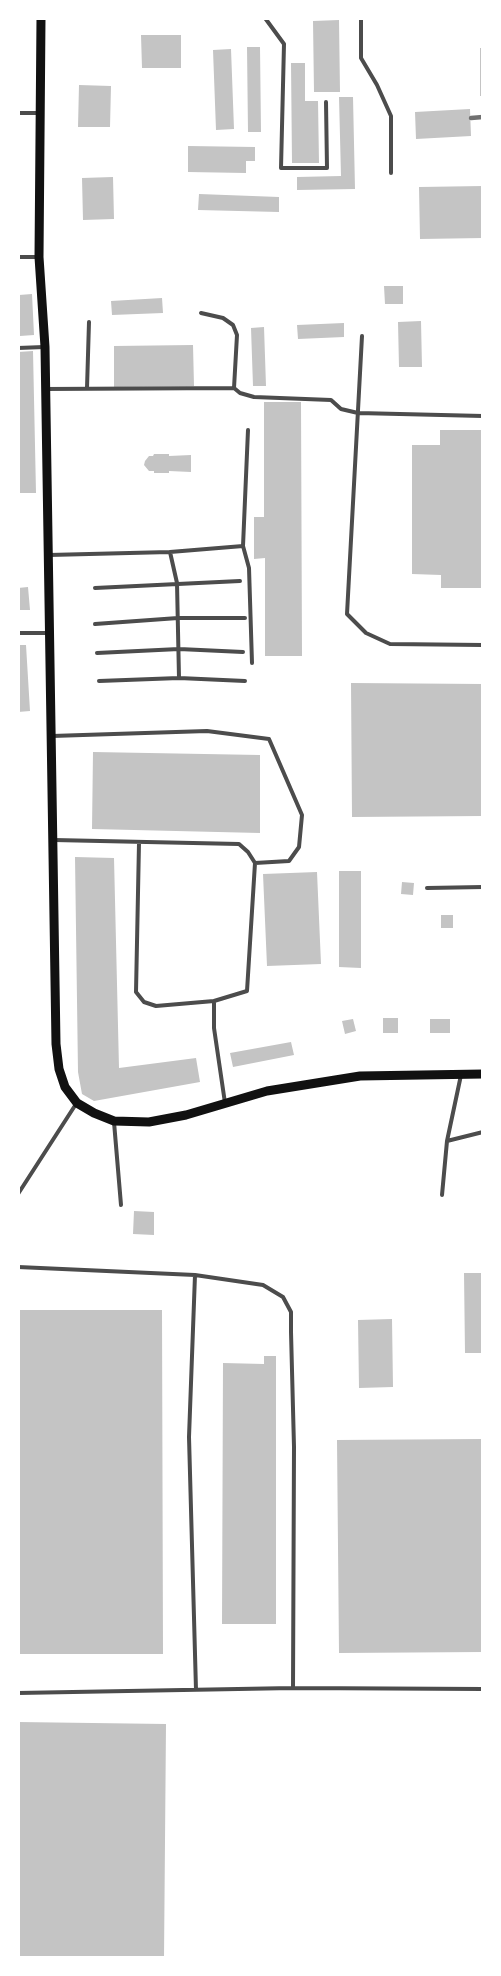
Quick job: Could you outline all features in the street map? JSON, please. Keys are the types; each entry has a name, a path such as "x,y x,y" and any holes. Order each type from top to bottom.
{"main road":[{"path":"41,18 39,257 45,347 56,1044 58,1069 65,1087 77,1103 94,1113 114,1121 149,1122 186,1115 267,1091 360,1076 483,1074"}],"lane":[{"path":"265,18 284,44 281,168 327,168 326,102"},
{"path":"361,18 361,58 377,85 391,116 391,173"},
{"path":"18,113 40,113"},
{"path":"18,257 39,257"},
{"path":"201,313 223,318 232,324 237,335 234,388"},
{"path":"87,388 89,322"},
{"path":"362,336 347,614 366,633 390,644 483,645"},
{"path":"18,348 45,347"},
{"path":"45,389 234,388 240,393 254,397 331,400 341,409 358,413 483,416"},
{"path":"248,430 243,546 249,568 252,663"},
{"path":"48,555 170,552 243,546"},
{"path":"170,552 177,583 179,678"},
{"path":"95,588 240,581"},
{"path":"95,624 178,618 245,618"},
{"path":"18,633 50,633"},
{"path":"97,653 179,649 243,652"},
{"path":"99,681 179,678 245,681"},
{"path":"51,736 207,731 269,740 302,815 299,847 289,861 255,864"},
{"path":"52,840 239,844 248,852 255,864 247,991 214,1001 156,1006 144,1002 136,992 139,843"},
{"path":"427,888 483,887"},
{"path":"214,1001 214,1028 225,1103"},
{"path":"442,1195 447,1141 461,1074"},
{"path":"18,1194 77,1103"},
{"path":"114,1121 121,1205"},
{"path":"447,1141 483,1132"},
{"path":"18,1267 195,1275 263,1285 283,1297 291,1312 294,1447 293,1688"},
{"path":"195,1275 189,1437 196,1690"},
{"path":"18,1692 293,1688 483,1689"}],"building":[{"path":"339,20 340,92 314,92 313,21"},
{"path":"141,35 181,35 181,68 142,68"},
{"path":"247,47 260,47 261,132 248,132"},
{"path":"480,48 483,48 483,96 480,96"},
{"path":"231,49 234,129 216,130 213,50"},
{"path":"291,63 305,63 305,101 318,101 319,163 292,163"},
{"path":"79,85 111,86 110,127 78,127"},
{"path":"339,97 353,97 355,189 297,190 297,177 341,176"},
{"path":"470,109 471,136 416,139 415,112"},
{"path":"188,146 255,147 255,161 246,161 246,173 188,172"},
{"path":"113,177 114,219 83,220 82,178"},
{"path":"483,186 483,238 420,239 419,187"},
{"path":"199,194 279,197 279,212 198,210"},
{"path":"384,286 403,286 403,304 385,304"},
{"path":"32,294 34,335 20,336 19,295"},
{"path":"162,298 163,313 112,315 111,301"},
{"path":"421,321 422,367 399,367 398,322"},
{"path":"344,323 344,337 298,339 297,325"},
{"path":"264,327 266,386 253,386 251,328"},
{"path":"193,345 194,386 114,387 114,346"},
{"path":"33,351 36,493 18,493 18,352"},
{"path":"264,402 301,402 302,656 265,656 265,558 254,559 254,517 264,517"},
{"path":"440,430 483,430 483,588 441,588 441,575 412,574 412,445 440,445"},
{"path":"154,454 191,455 191,472 154,473 154,471 149,471 144,465 145,461"},
{"path":"28,587 30,610 18,610 18,588"},
{"path":"18,645 26,645 30,711 18,712"},
{"path":"351,683 483,684 483,816 352,817"},
{"path":"93,752 260,755 260,833 92,829"},
{"path":"75,857 114,858 119,1068 196,1058 200,1082 94,1101 82,1094 78,1072"},
{"path":"339,871 361,871 361,968 339,967"},
{"path":"317,872 321,964 267,966 263,874"},
{"path":"402,882 414,883 413,895 401,894"},
{"path":"441,915 453,915 453,928 441,928"},
{"path":"383,1018 398,1018 398,1033 383,1033"},
{"path":"353,1019 356,1031 345,1034 342,1021"},
{"path":"430,1019 450,1019 450,1033 430,1033"},
{"path":"291,1042 294,1055 233,1067 230,1053"},
{"path":"134,1211 154,1212 154,1235 133,1234"},
{"path":"464,1273 483,1273 483,1353 465,1353"},
{"path":"18,1310 162,1310 163,1654 18,1654"},
{"path":"392,1319 393,1387 359,1388 358,1320"},
{"path":"264,1356 276,1356 276,1624 222,1624 223,1363 264,1364"},
{"path":"483,1439 483,1652 339,1653 337,1440"},
{"path":"18,1722 166,1724 164,1958 18,1958"}],"railway":[{"path":"471,118 483,117"}]}
